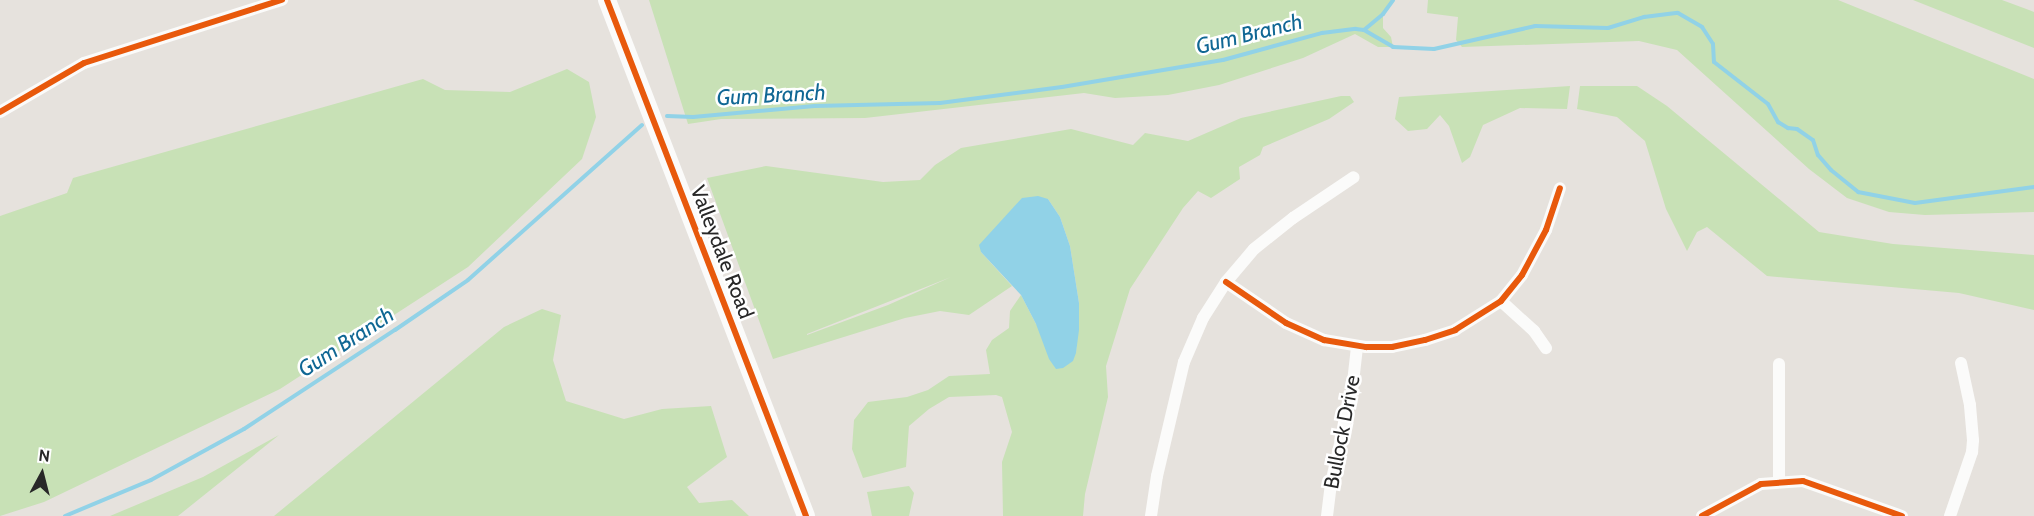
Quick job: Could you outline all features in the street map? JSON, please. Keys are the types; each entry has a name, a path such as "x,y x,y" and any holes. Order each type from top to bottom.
{"street":[{"path":"0,112 84,63 282,0"},
{"name":"Valleydale Road","path":"607,0 806,516"},
{"path":"1150,516 1184,362 1203,318 1226,282 1254,249 1293,218 1354,177"},
{"path":"1226,282 1286,323 1324,340 1357,347 1392,347 1425,340 1455,330 1501,301 1522,275 1536,248 1560,188"},
{"path":"1501,301 1534,331 1546,348"},
{"name":"Bullock Drive","path":"1327,516 1331,483 1352,391 1357,347"},
{"path":"1950,516 1972,452 1973,440 1970,405 1961,363"},
{"path":"1779,364 1779,481"},
{"path":"1702,516 1761,484 1779,481 1803,481 1902,516"}],"green space":[{"path":"649,0 1393,0 1383,14 1383,28 1391,37 1393,47 1378,47 1355,34 1303,58 1219,85 1168,95 1115,98 1084,93 865,118 721,119 688,124"},
{"path":"1428,0 1838,0 2034,79 2034,212 1925,215 1889,212 1847,198 1809,169 1677,50 1639,41 1462,47 1456,40 1458,17 1427,13"},
{"path":"1913,0 2002,0 2029,10 2034,12 2034,48"},
{"path":"567,69 589,82 596,117 582,159 468,267 280,389 44,502 0,516 0,216 67,193 73,178 423,79 445,90 510,92"},
{"path":"1570,86 1567,109 1520,108 1483,125 1470,157 1462,163 1449,126 1440,115 1427,129 1408,131 1395,119 1399,97"},
{"path":"1580,86 1637,86 1667,106 1819,232 1893,244 2034,255 2034,310 1959,293 1767,276 1707,227 1697,232 1687,251 1666,209 1645,141 1617,117 1577,109"},
{"path":"1341,96 1350,96 1354,102 1329,119 1263,147 1260,155 1239,167 1240,179 1211,198 1198,191 1183,208 1130,289 1106,366 1108,397 1085,494 1083,516 1003,516 1002,462 1012,432 1002,397 996,395 949,397 929,409 909,426 906,467 863,478 852,449 854,420 868,402 907,397 928,390 949,376 990,374 986,350 992,340 1009,328 1010,311 1021,295 1036,324 1076,353 1079,303 1070,246 1060,217 1048,199 981,252 1012,286 969,315 940,311 905,318 773,359 707,178 766,166 883,182 920,180 935,165 961,148 1071,129 1133,145 1145,133 1188,141 1241,118","holes":["951,277 888,305 807,335"]},
{"path":"542,309 561,315 553,360 566,401 624,419 662,409 711,406 727,457 687,487 699,503 732,500 749,516 274,516 504,327"},
{"path":"279,435 178,516 110,516 203,477"},
{"path":"909,486 914,493 909,516 872,516 867,492"}],"water":[{"path":"1038,196 1048,199 1060,217 1070,246 1079,303 1076,353 1073,361 1063,368 1056,369 1049,359 1036,324 1021,295 981,252 979,245 1022,198"}],"waterway":[{"path":"1364,30 1383,14 1393,0"},
{"name":"Gum Branch","path":"667,116 693,117 815,106 940,103 1062,87 1223,60 1322,33 1356,29 1364,30 1393,47 1434,49 1535,26 1608,28 1644,17 1678,13 1702,27 1713,44 1714,62 1768,104 1778,122 1788,128 1797,129 1813,140 1818,155 1831,170 1858,192 1915,203 2034,187"},
{"name":"Gum Branch","path":"65,516 151,480 244,429 395,330 468,280 642,125"}],"cycle path":[{"path":"0,112 84,63 282,0"},
{"path":"607,0 806,516"},
{"path":"1226,282 1286,323 1324,340 1366,347 1392,347 1425,340 1455,330 1501,301 1522,275 1546,230 1560,188"},
{"path":"1702,516 1761,484 1803,481 1902,516"}]}
